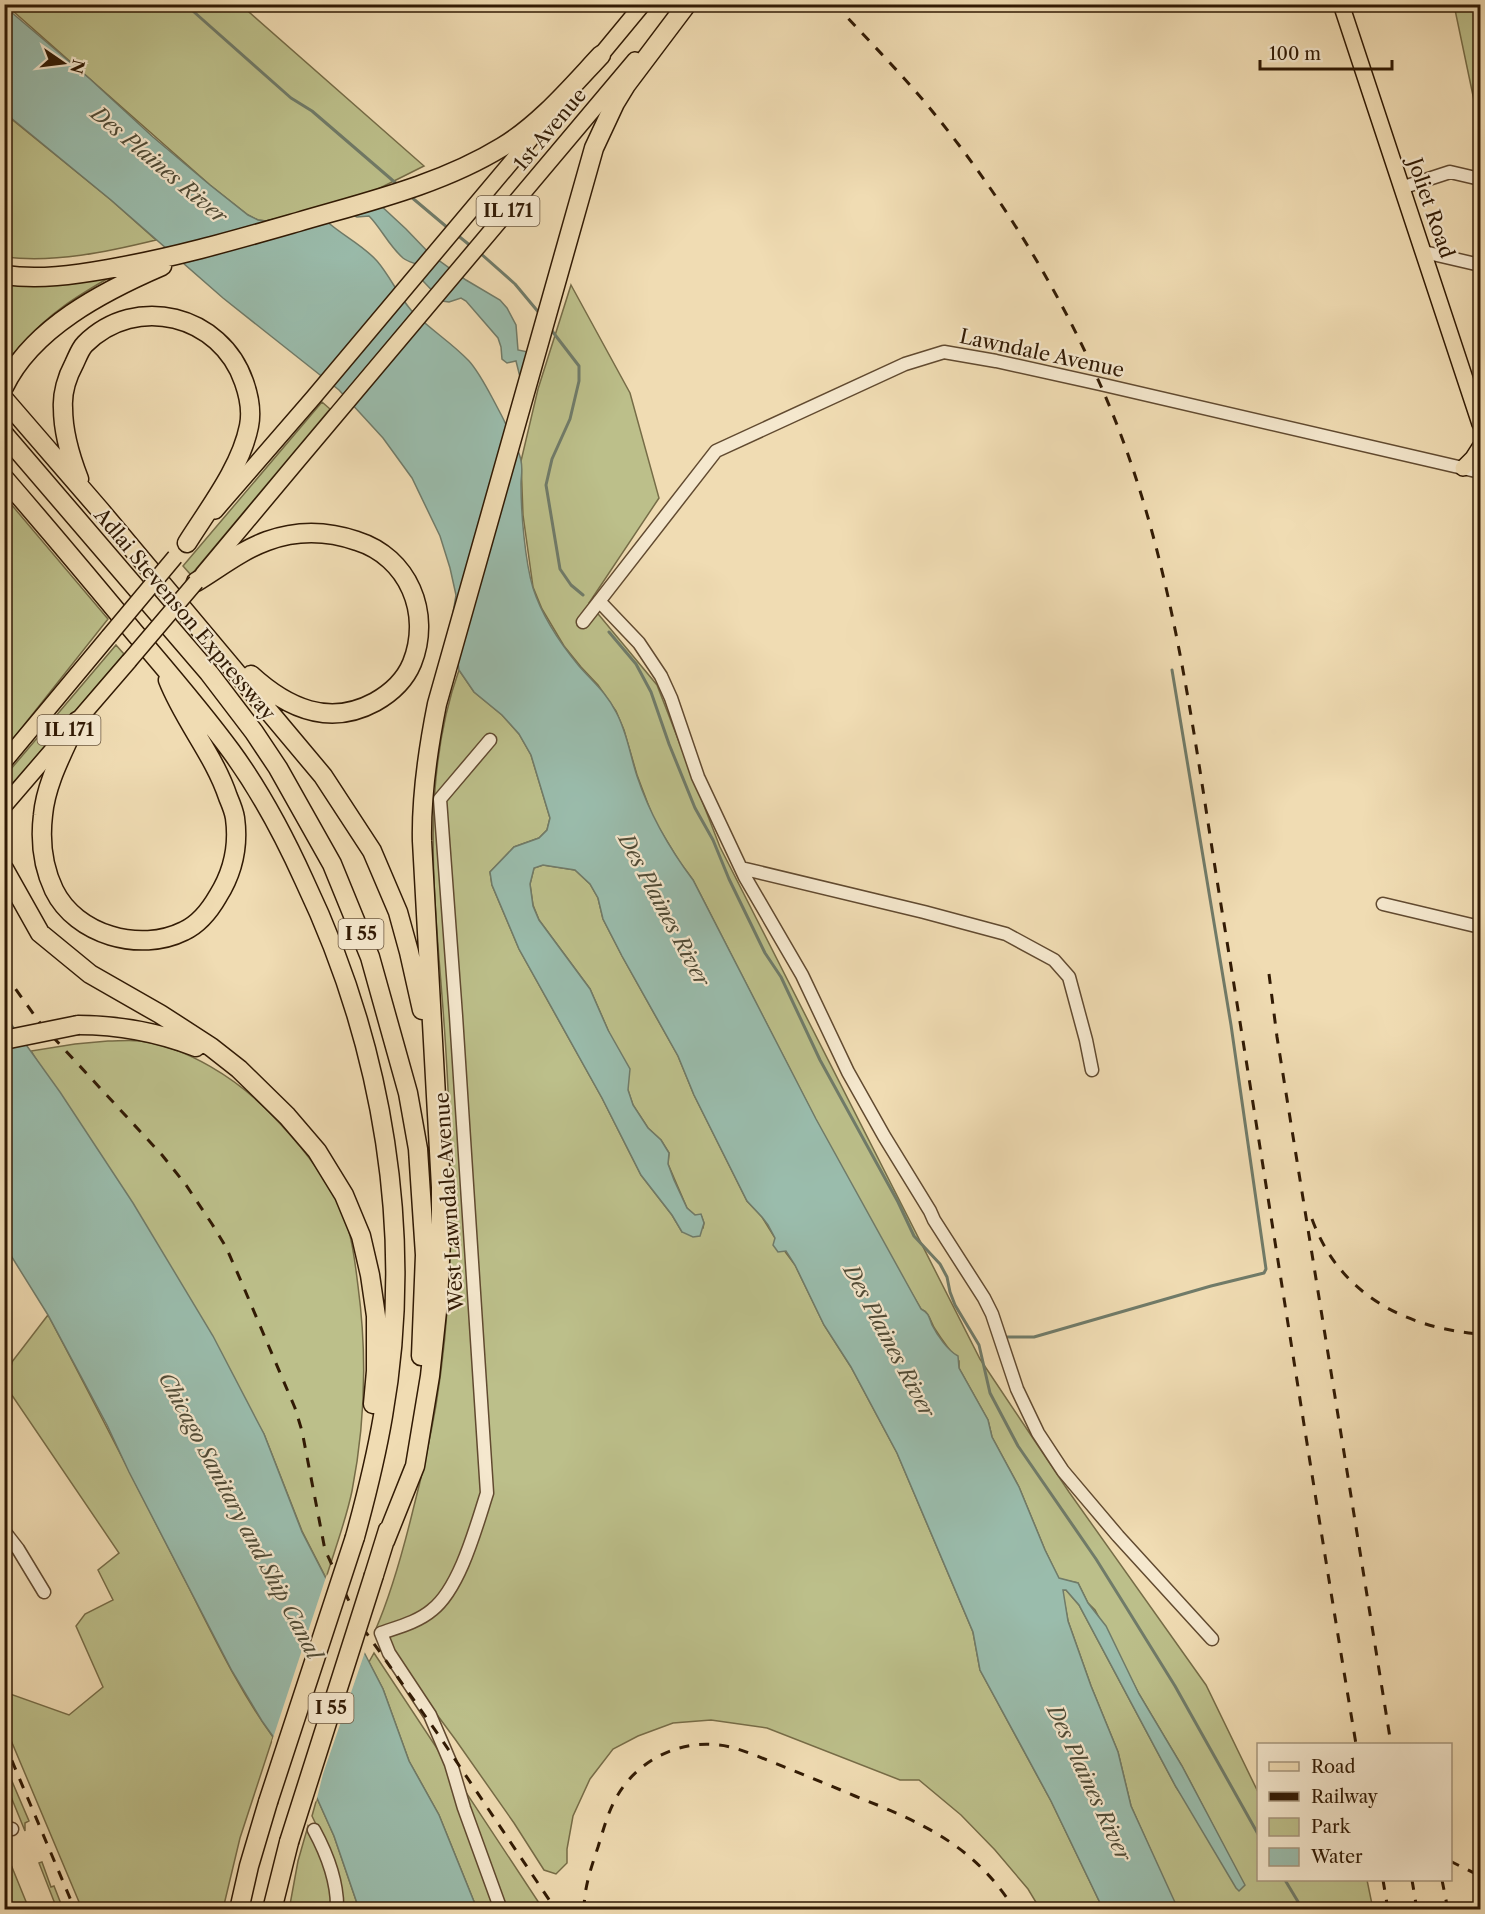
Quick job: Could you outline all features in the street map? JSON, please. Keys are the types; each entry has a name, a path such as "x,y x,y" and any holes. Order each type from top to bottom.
{"highway":[{"path":"385,1541 415,1466 430,1376 438,1302 441,1187 421,808 431,735 594,148 626,85 687,4"},
{"path":"4,275 26,278 81,273 132,272 384,197 450,173 504,146 531,125 601,55"},
{"path":"8,380 33,347 52,328 132,272"},
{"path":"100,510 78,478 66,440 62,406 68,375 83,346 107,326 136,316 166,316 193,326 220,341 239,367 250,400 250,417 236,464 187,543"},
{"path":"4,399 323,776 372,851 398,912 420,999 435,1077"},
{"name":"Adlai Stevenson Expressway","path":"4,434 209,673 278,768 332,864 370,957 408,1093 418,1149 425,1255 422,1346 414,1412 398,1494 385,1541 289,1842 272,1910"},
{"name":"I 55","path":"4,478 162,664 233,753 290,850 325,923 354,1006 375,1083 385,1135 392,1190 395,1287 392,1347 383,1415 355,1537 268,1802 239,1910"},
{"path":"196,582 267,541 308,532 347,537 384,553 399,567 412,589 419,614 418,641 412,663 399,684 384,697 364,708 346,713 327,714 307,711 287,702 268,690 210,640"},
{"path":"77,721 48,787 43,815 42,852 54,891 75,917 104,934 127,940 157,940 184,931 208,913 229,879 237,845 235,816 222,779 177,701 162,664"},
{"path":"4,869 40,933 90,974 160,1014 211,1047 239,1069 263,1091 317,1151 344,1195 361,1236 376,1316 376,1371 366,1497"},
{"path":"4,1040 78,1025 117,1026 170,1037 196,1047 222,1060 263,1091"}],"main road":[{"name":"IL 171","path":"601,55 643,4"},
{"name":"1st Avenue","path":"196,582 681,4"},
{"name":"Joliet Road","path":"1341,4 1480,424"},
{"name":"1st Avenue","path":"187,543 314,398 601,55"},
{"path":"1463,468 1480,447"},
{"name":"IL 171","path":"4,762 187,543"},
{"name":"IL 171","path":"7,803 196,582"}],"street":[{"path":"1401,188 1450,172 1480,179"},
{"path":"1424,252 1480,265"},
{"name":"Lawndale Avenue","path":"583,622 716,451 905,364 944,352 1100,384 1480,472"},
{"path":"599,601 639,643 661,676 671,698 698,777 741,868 802,975 848,1072 884,1136 984,1298 992,1314 1017,1389 1038,1433 1063,1471 1118,1536 1212,1639"},
{"name":"West Lawndale Avenue","path":"490,740 440,799 487,1493 470,1545 454,1582 441,1602 421,1618 381,1632 389,1653 430,1715 451,1764 464,1808 501,1910"},
{"path":"741,868 916,909 1005,934 1054,960 1069,977 1092,1070"},
{"path":"1383,904 1480,927"},
{"path":"4,1531 18,1548 44,1592"},
{"path":"314,1830 330,1862 337,1910"}],"green space":[{"path":"5,4 241,5 424,166 376,190 313,210 266,221 258,220 248,215 210,185"},
{"path":"1454,5 1480,5 1480,129"},
{"path":"4,113 111,200 156,240 100,252 62,257 43,259 5,257"},
{"path":"112,276 76,298 42,323 20,347 5,371 5,282"},
{"path":"571,285 630,393 659,498 589,603 657,685 720,847 980,1359 1069,1492 1206,1685 1257,1790 1257,1881 1367,1881 1373,1909 1177,1909 1131,1806 1118,1752 1068,1621 1062,1590 1066,1590 1079,1605 1176,1787 1244,1885 1182,1766 1139,1694 1095,1610 1088,1603 1078,1583 1059,1579 1019,1487 992,1437 988,1420 959,1368 959,1361 933,1326 928,1315 921,1309 858,1202 693,880 654,820 616,711 598,685 564,646 542,609 533,587 523,515 521,461 538,389"},
{"path":"322,402 330,409 191,575 183,566"},
{"path":"5,497 108,619 4,749"},
{"path":"116,645 124,654 8,790 5,776"},
{"path":"459,670 474,692 502,715 519,734 531,755 550,818 547,830 539,838 514,847 490,872 492,885 519,949 602,1098 641,1175 672,1215 682,1232 703,1228 701,1215 695,1215 687,1208 668,1164 669,1153 633,1105 608,1030 590,989 539,920 533,905 530,884 534,868 543,865 575,870 590,884 598,898 603,919 678,1056 694,1095 747,1201 762,1217 795,1265 824,1325 851,1367 897,1453 973,1632 980,1670 1051,1801 1103,1909 1040,1909 1028,1889 995,1850 961,1815 919,1780 900,1780 767,1728 711,1720 673,1723 638,1736 613,1749 590,1779 573,1816 567,1863 556,1874 544,1870 455,1739 375,1631 397,1571 423,1471 436,1405 447,1318 451,1229 450,1140 433,860 437,764 446,717"},
{"path":"108,1041 140,1041 158,1044 193,1057 227,1077 269,1112 300,1146 319,1171 342,1211 351,1239 361,1311 362,1414 352,1491 326,1578 302,1531 264,1434 31,1051"},
{"path":"48,1315 226,1661 248,1700 273,1737 240,1838 223,1909 82,1909 5,1726 4,1685 10,1694 69,1715 103,1687 76,1626 85,1614 113,1600 98,1570 119,1553 5,1385 5,1371"},
{"path":"374,1653 543,1909 477,1909 439,1815 409,1761 383,1689 369,1662"},
{"path":"5,1765 29,1821 25,1823 25,1831 5,1782"},
{"path":"317,1798 334,1836 359,1909 340,1909 321,1835 312,1816"},
{"path":"308,1826 327,1865 334,1909 289,1910 298,1861"},
{"path":"5,1850 29,1909 5,1909"},
{"path":"42,1862 51,1887 54,1886 63,1909 57,1909 39,1863"}],"water":[{"name":"Des Plaines River","path":"4,6 90,79 153,137 248,215 266,221 313,210 378,203 430,254 466,280 500,300 507,308 516,325 518,350 528,352 521,381 516,361 507,363 502,359 498,338 466,301 461,298 449,302 442,301 423,281 421,266 398,253 369,216 357,217 350,214 324,219 377,261 411,310 469,361 486,387 520,456 526,551 530,577 541,609 565,648 612,705 623,727 642,790 661,831 693,880 816,1119 921,1309 927,1314 943,1342 958,1356 959,1368 988,1420 992,1437 1019,1487 1059,1578 1078,1583 1088,1603 1106,1626 1139,1694 1182,1766 1245,1885 1239,1891 1176,1787 1079,1605 1066,1590 1063,1590 1068,1621 1118,1752 1131,1806 1178,1909 1103,1909 1051,1801 980,1670 973,1632 897,1453 851,1367 824,1325 795,1265 786,1251 778,1252 773,1245 775,1238 768,1225 747,1201 694,1095 678,1056 603,919 598,898 590,884 575,870 543,865 534,868 530,884 533,906 539,920 590,989 608,1030 630,1069 628,1090 633,1105 669,1153 668,1164 687,1208 695,1215 701,1214 704,1223 700,1236 693,1237 682,1232 672,1215 641,1175 602,1098 519,949 492,885 490,872 514,847 539,838 547,830 550,818 531,755 519,734 502,715 474,692 459,670 452,619 456,595 450,568 440,536 412,478 383,438 339,390 223,298 111,200 5,113"},
{"name":"Chicago Sanitary and Ship Canal","path":"4,1014 60,1092 133,1203 213,1336 264,1434 302,1532 383,1689 409,1761 439,1815 477,1909 359,1909 334,1836 317,1798 262,1721 232,1671 107,1425 48,1315 5,1246"}],"pier":[{"path":"327,1574 366,1649 323,1774 316,1802 272,1741"}],"waterway":[{"path":"185,4 291,98 312,111 398,185"},
{"path":"410,196 448,228"},
{"path":"456,234 472,247"},
{"path":"480,253 515,284 540,314"},
{"path":"549,327 579,366 579,381 570,419 552,459 546,485 560,569 571,585 583,595"},
{"path":"609,632 636,664 651,692 695,808 713,840 765,953 781,977 820,1060 898,1202 914,1236 940,1264 947,1277 955,1305 979,1345 990,1393 1018,1446 1096,1559 1175,1686 1257,1832"},
{"path":"1005,1337 1034,1337 1264,1273 1266,1269 1231,1025 1172,670"},
{"path":"1286,1881 1303,1910"}],"railway":[{"path":"835,4 912,88 949,133 975,166 1022,236 1063,309 1100,384 1126,448 1147,513 1164,579 1191,714 1356,1743"},
{"path":"4,973 40,1023 162,1155 186,1185 226,1247 295,1408 302,1431 325,1550 348,1599 365,1631 440,1737 556,1910"},
{"path":"1269,974 1277,1037 1391,1743"},
{"path":"1312,1219 1324,1245 1339,1268 1357,1287 1378,1302 1401,1315 1426,1324 1480,1334"},
{"path":"4,1742 75,1910"},
{"path":"584,1910 588,1878 603,1829 623,1787 633,1775 658,1757 672,1750 702,1744 747,1752 880,1806 925,1827 964,1852 999,1888 1015,1910"},
{"path":"1452,1862 1480,1876"},
{"path":"1383,1881 1388,1910"},
{"path":"1412,1881 1417,1910"},
{"path":"1442,1881 1448,1910"}]}
